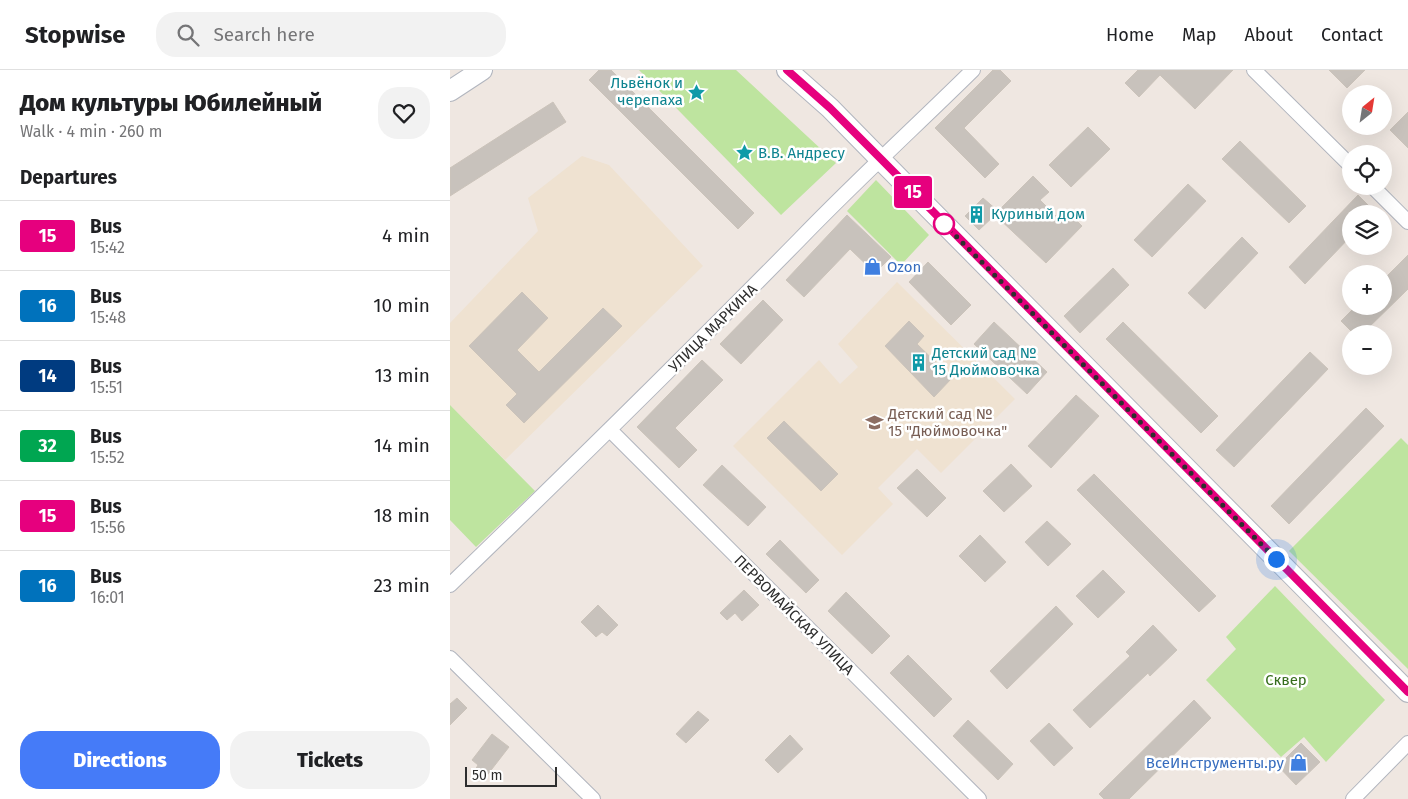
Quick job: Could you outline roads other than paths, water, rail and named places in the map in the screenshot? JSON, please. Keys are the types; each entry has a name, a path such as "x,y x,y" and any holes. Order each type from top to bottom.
{"street":[{"path":"450,91 482,70"},
{"path":"787,70 830,108 882,160 1408,692"},
{"name":"УЛИЦА МАРКИНА","path":"450,585 610,430 756,285 800,238 973,70"},
{"path":"1254,70 1342,157"},
{"path":"1381,195 1408,222"},
{"name":"ПЕРВОМАЙСКАЯ УЛИЦА","path":"610,430 979,799"},
{"path":"450,658 593,799"},
{"path":"1353,799 1408,743"}],"place":[{"name":"Львёнок и черепаха","path":"697,92"},
{"name":"В.В. Андресу","path":"744,153"},
{"name":"Куриный дом","path":"977,214"},
{"name":"Ozon","path":"873,267"},
{"name":"Детский сад № 15 Дюймовочка","path":"918,362"},
{"name":"Детский сад № 15 \"Дюймовочка\"","path":"874,423"},
{"name":"ВсеИнструменты.ру","path":"1298,763"}],"park label":[{"name":"Сквер","path":"1286,680"}]}
